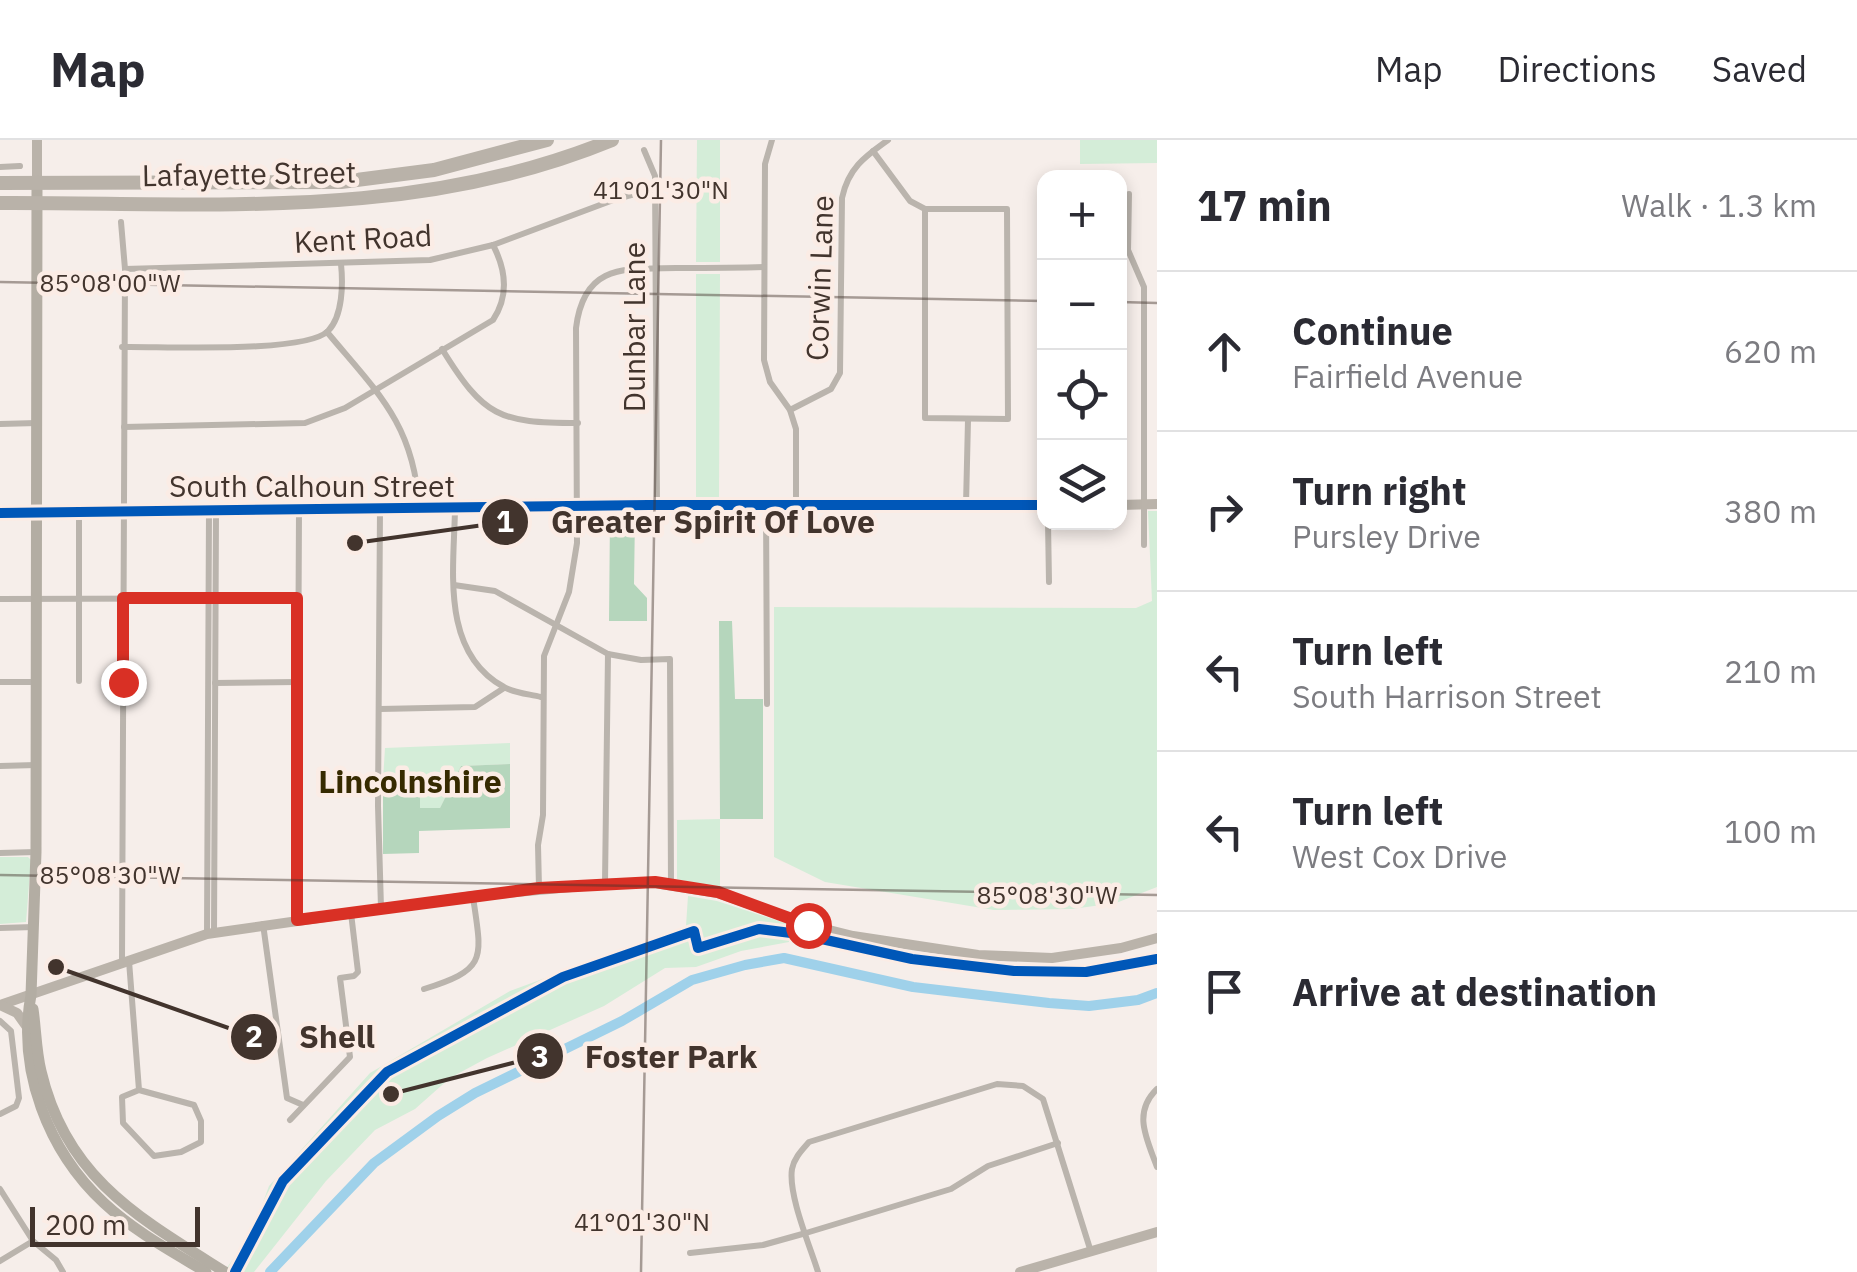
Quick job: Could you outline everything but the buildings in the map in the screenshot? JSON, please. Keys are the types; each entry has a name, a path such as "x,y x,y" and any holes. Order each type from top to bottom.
{"highway":[{"name":"Lafayette Street","path":"0,183 341,182 434,170 547,140"},
{"name":"Lafayette Street","path":"0,203 212,206 340,202 492,177 612,140"}],"main road":[{"path":"37,140 36,852 27,1028 30,1068 48,1125 63,1154 105,1204 148,1237 206,1272"},
{"path":"1127,505 1157,504"},
{"name":"South Calhoun Street","path":"0,513 657,505 1037,506"},
{"path":"0,1005 210,933 473,896 606,884 671,884 718,892 808,925 944,952 1052,958 1121,948 1157,938"},
{"path":"31,995 40,1069 53,1112 75,1152 107,1192 223,1271"},
{"path":"0,1005 18,1014 27,1028"},
{"path":"1020,1272 1157,1232"}],"street":[{"path":"772,140 765,164 764,360 770,382 790,410 796,429 796,505"},
{"name":"Corwin Lane","path":"790,410 831,389 840,373 842,198 846,179 857,163 888,140"},
{"name":"Dunbar Lane","path":"644,150 655,176 657,505"},
{"path":"873,150 910,201 925,209 1007,210 1008,419 925,418 925,209"},
{"path":"0,167 20,166"},
{"name":"Kent Road","path":"125,270 430,260 493,245 616,199 654,189"},
{"path":"1129,194 1128,250 1144,287 1144,545"},
{"path":"122,222 125,961 139,1090"},
{"path":"124,427 305,423 345,408 492,320 502,306 505,278 493,245"},
{"path":"122,347 299,344 327,332 341,294 341,264"},
{"path":"539,888 544,656 569,592 574,568 576,328 584,296 601,279 629,267 764,267"},
{"path":"327,332 401,426 411,450 419,509"},
{"path":"442,349 466,386 494,412 519,422 578,422"},
{"path":"966,506 968,420"},
{"path":"0,424 37,423"},
{"path":"766,506 766,704"},
{"path":"380,509 381,908"},
{"path":"455,509 455,617 466,645 474,660 504,688 542,698"},
{"path":"210,933 212,511"},
{"path":"297,920 299,511"},
{"path":"78,681 79,512"},
{"path":"1048,530 1049,582"},
{"path":"454,585 495,590 608,654 640,660 670,659 671,884"},
{"path":"0,599 297,598"},
{"path":"606,884 608,654"},
{"path":"0,682 35,682"},
{"path":"212,683 298,682"},
{"path":"380,709 476,707 504,688"},
{"path":"0,766 36,765"},
{"path":"0,852 36,852"},
{"path":"424,989 457,978 476,962 480,943 473,896"},
{"path":"263,924 290,1120 350,1057 340,978 358,972 351,912"},
{"path":"0,928 35,926"},
{"path":"0,1020 11,1031 19,1098 16,1106 0,1114"},
{"path":"818,1272 791,1170 797,1156 818,1138 989,1085 1008,1083 1035,1091 1049,1111 1091,1252"},
{"path":"1157,1089 1144,1104 1142,1121 1157,1167"},
{"path":"139,1090 194,1105 201,1121 201,1142 182,1152 154,1156 123,1123 122,1097 139,1090"},
{"path":"287,1098 304,1105"},
{"path":"690,1253 764,1245 806,1234 951,1189 988,1166 1058,1143"},
{"path":"0,1189 33,1241 56,1260 63,1272"},
{"path":"0,1261 33,1241"}],"green space":[{"path":"697,140 720,140 720,262 696,262"},
{"path":"1080,140 1157,140 1157,163 1080,164"},
{"path":"696,274 720,274 719,498 696,498"},
{"path":"1148,511 1157,511 1157,887 1116,903 1072,909 994,910 825,882 774,857 774,607 1136,608 1152,601"},
{"path":"610,515 635,515 634,584 647,598 647,621 609,621"},
{"path":"719,621 732,621 735,699 763,699 763,819 720,819"},
{"path":"510,743 510,764 461,766 440,808 420,808 419,779 383,780 385,748"},
{"path":"510,764 510,828 419,831 419,853 383,854 383,780 420,778 420,808 440,808 461,766"},
{"path":"720,819 720,888 677,879 677,820"},
{"path":"0,857 31,860 26,922 0,924"},
{"path":"688,896 717,901 788,924 789,942 741,951 696,967 665,968 604,1006 450,1078 415,1109 375,1130 326,1181 254,1272 224,1272 252,1232 269,1186 370,1073 510,991 686,926"}],"waterway":[{"path":"270,1272 374,1163 438,1116 475,1093 622,1021 692,980 784,958 913,987 1049,1003 1089,1006 1138,1000 1157,993"}],"cycle path":[{"path":"0,513 648,505 1037,505"},
{"path":"235,1272 283,1181 387,1072 563,977 694,931 698,948 759,929 912,959 1014,971 1086,972 1157,959"}],"place":[{"name":"Greater Spirit Of Love","path":"355,543"},
{"name":"Shell","path":"56,967"},
{"name":"Foster Park","path":"391,1094"}],"district":[{"name":"Lincolnshire","path":"410,781"}],"route":[{"path":"123,682 123,598 297,598 297,920 539,888 655,882 718,892 808,925"}]}
